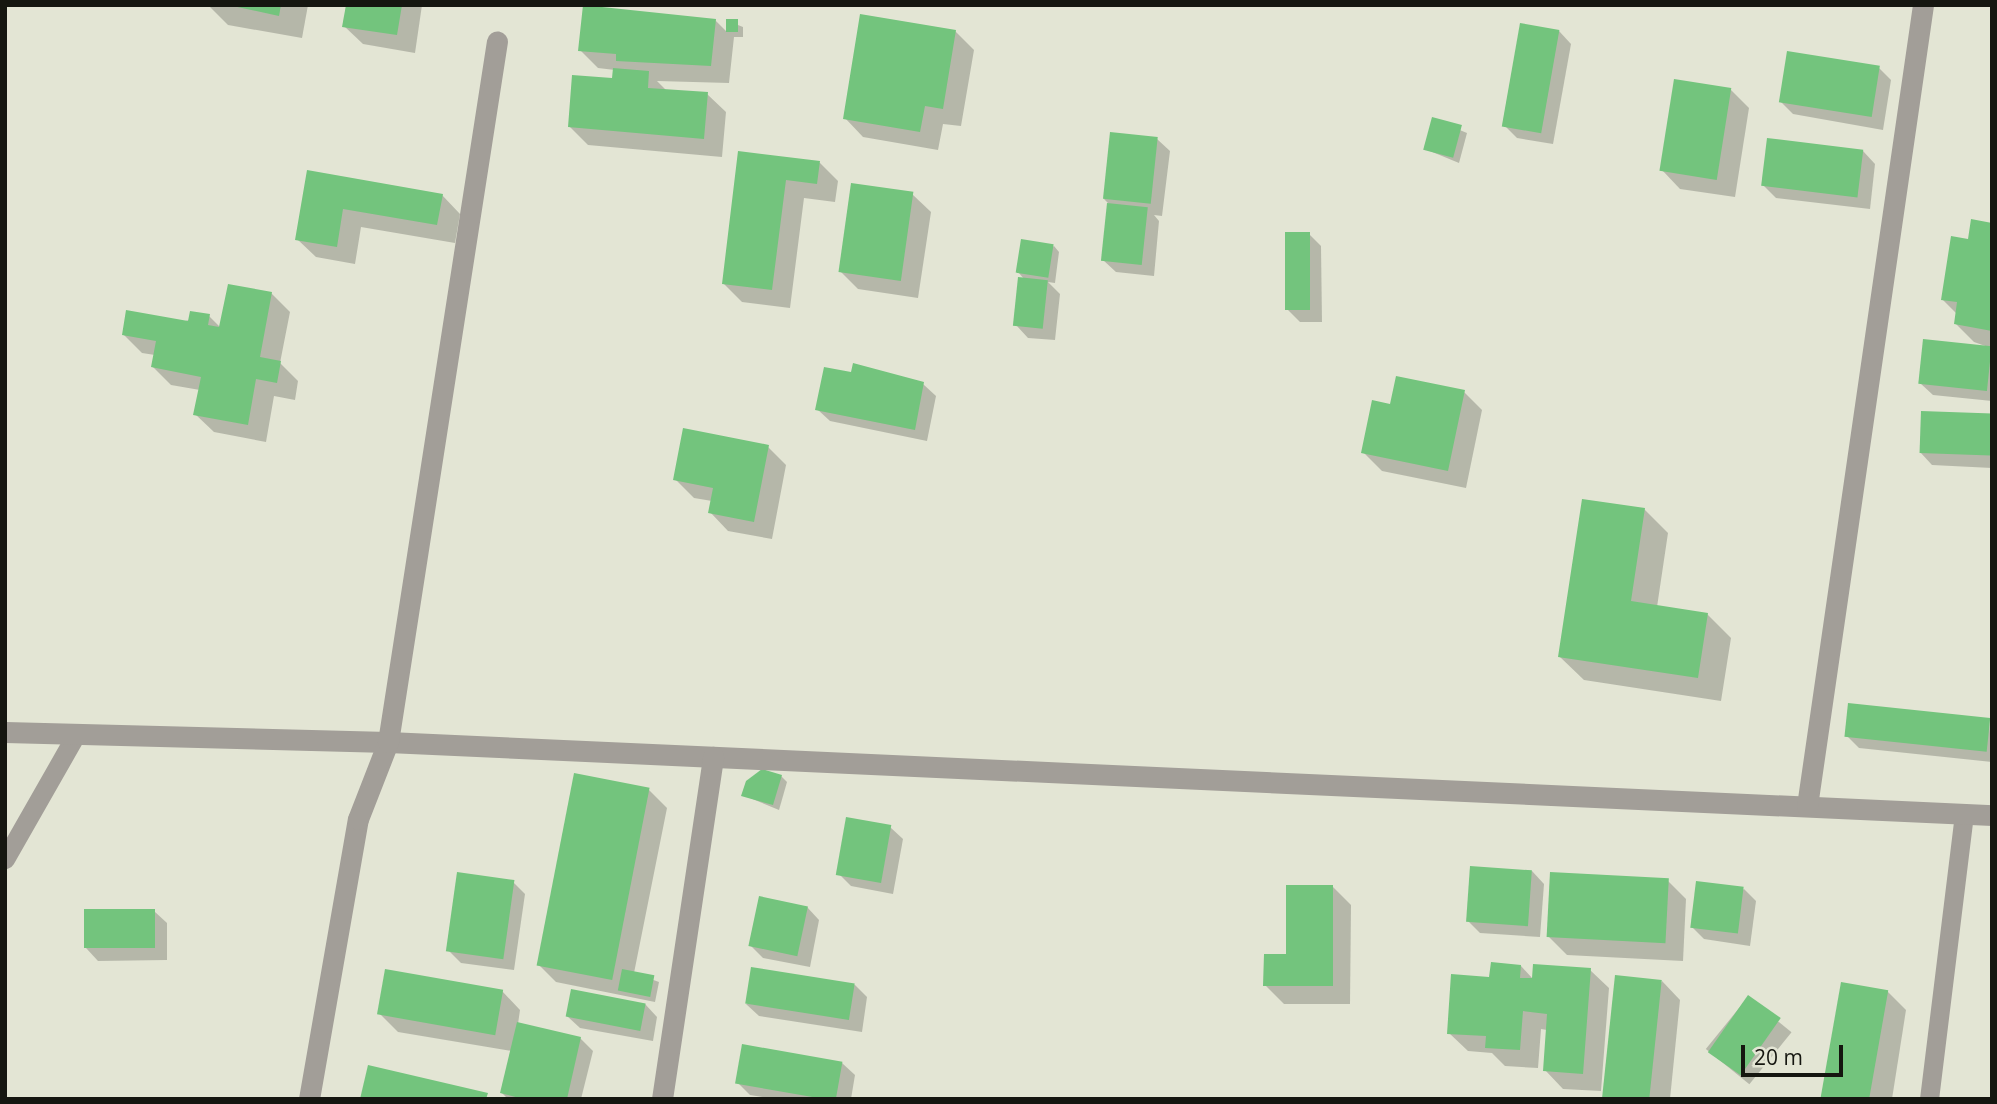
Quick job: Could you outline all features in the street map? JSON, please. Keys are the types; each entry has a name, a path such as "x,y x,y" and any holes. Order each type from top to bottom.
{"street":[{"path":"1807,806 1923,5"},
{"path":"309,1099 358,819 387,742 497,41"},
{"path":"5,732 387,742 1992,815"},
{"path":"662,1099 713,757"}],"lane":[{"path":"5,859 77,733"},
{"path":"1929,1099 1964,813"}],"building":[{"path":"228,5 281,5 279,16"},
{"path":"346,5 402,5 397,35 342,27"},
{"path":"583,5 716,19 711,66 616,61 616,54 578,51"},
{"path":"860,14 956,30 943,109 925,106 920,132 843,119"},
{"path":"726,19 738,19 738,32 726,32"},
{"path":"1520,23 1559,30 1541,133 1502,126"},
{"path":"1787,51 1880,66 1872,117 1779,102"},
{"path":"613,68 649,71 648,88 708,92 704,139 568,127 572,75 612,78"},
{"path":"1674,79 1731,88 1717,180 1659,171"},
{"path":"1432,117 1462,125 1453,158 1423,150"},
{"path":"1110,132 1158,137 1151,204 1103,199"},
{"path":"1767,138 1863,150 1857,197 1761,186"},
{"path":"738,151 820,161 817,184 786,180 772,290 722,284"},
{"path":"307,170 443,194 437,225 343,209 337,247 295,240"},
{"path":"851,183 913,192 901,281 838,272"},
{"path":"1107,203 1148,207 1142,265 1101,261"},
{"path":"1971,219 1992,223 1992,331 1954,324 1957,302 1941,300 1951,236 1968,239"},
{"path":"1285,232 1310,232 1310,310 1285,310"},
{"path":"1021,239 1054,244 1048,278 1016,273"},
{"path":"1018,277 1048,280 1043,329 1013,326"},
{"path":"228,284 272,292 260,357 281,361 277,383 256,379 248,425 193,415 201,377 151,367 156,341 122,335 126,310 188,321 190,311 210,314 208,325 219,327"},
{"path":"1923,339 1992,346 1987,391 1918,384"},
{"path":"853,363 924,382 915,430 815,410 824,367 851,372"},
{"path":"1396,376 1465,390 1448,471 1361,453 1372,400 1390,404"},
{"path":"1921,411 1992,413 1990,455 1920,453"},
{"path":"683,428 769,445 754,522 708,513 713,488 673,480"},
{"path":"1582,499 1645,508 1631,601 1708,613 1698,678 1558,657"},
{"path":"1848,703 1990,718 1987,752 1844,737"},
{"path":"762,769 782,775 773,805 741,796 746,781"},
{"path":"574,773 650,788 612,980 537,965"},
{"path":"846,817 891,825 881,883 836,875"},
{"path":"1470,866 1532,870 1528,926 1466,922"},
{"path":"457,872 514,880 503,959 446,951"},
{"path":"1550,872 1669,878 1665,943 1547,937"},
{"path":"1696,881 1744,887 1738,933 1690,928"},
{"path":"1286,885 1333,885 1333,986 1263,986 1264,954 1286,954"},
{"path":"759,896 808,906 797,956 748,946"},
{"path":"84,909 155,909 155,948 84,948"},
{"path":"1491,962 1521,965 1520,978 1532,978 1533,964 1591,968 1583,1074 1543,1071 1547,1014 1523,1011 1520,1050 1485,1048 1486,1036 1447,1034 1451,974 1489,977"},
{"path":"751,967 855,983 849,1020 745,1004"},
{"path":"385,969 503,990 495,1035 377,1014"},
{"path":"622,969 654,975 650,997 618,991"},
{"path":"1615,975 1662,980 1649,1099 1602,1099"},
{"path":"1841,982 1888,990 1869,1099 1821,1098"},
{"path":"571,989 646,1004 640,1031 566,1016"},
{"path":"1748,995 1781,1018 1741,1075 1708,1052"},
{"path":"517,1022 581,1037 567,1099 523,1099 500,1093"},
{"path":"742,1044 842,1062 836,1099 735,1083"},
{"path":"368,1065 488,1093 486,1099 360,1099"}]}
